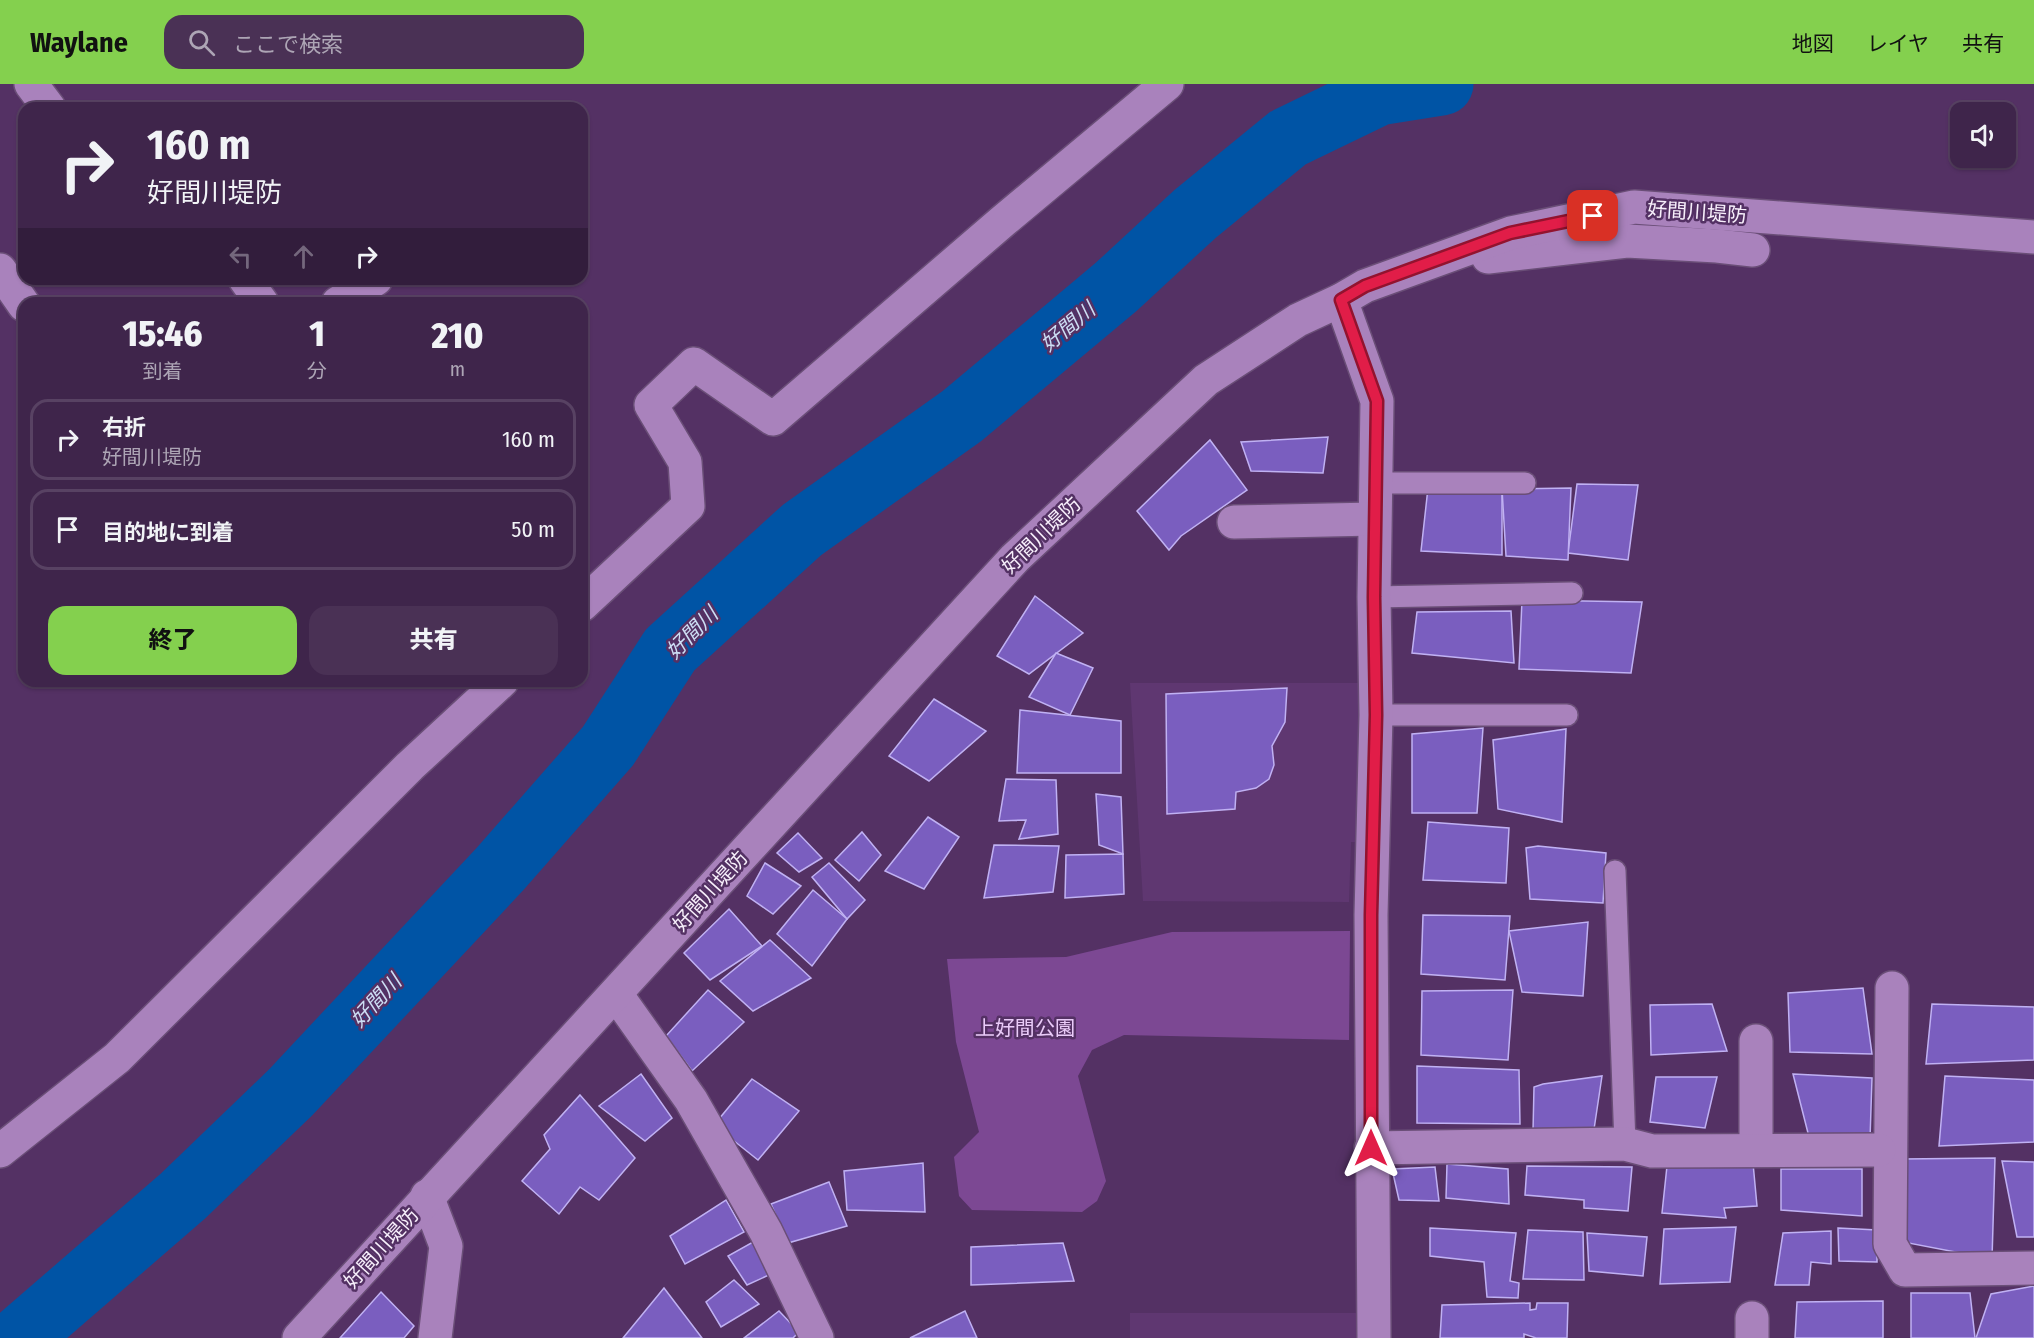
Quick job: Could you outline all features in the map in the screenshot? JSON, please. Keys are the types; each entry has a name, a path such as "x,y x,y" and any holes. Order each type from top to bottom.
{"street":[{"path":"31,84 44,102"},
{"path":"588,600 688,506 685,462 651,405 694,364 774,419 1003,221 1167,84"},
{"name":"好間川堤防","path":"299,1338 1015,558 1206,380 1298,320 1365,286 1510,233 1634,207 2034,237"},
{"path":"1445,257 1459,261 1627,241 1753,250"},
{"path":"0,270 19,297"},
{"path":"348,297 366,285"},
{"path":"1341,300 1377,401 1374,519 1376,715 1371,915 1374,1338"},
{"path":"1234,522 1374,519"},
{"path":"0,1150 117,1058 411,766 495,687"},
{"path":"1892,988 1890,1244 1905,1270 2034,1268"},
{"path":"616,994 691,1100 766,1232 817,1338"},
{"path":"1756,1041 1756,1150"},
{"path":"1371,1148 1625,1144 1652,1151 1879,1150"},
{"path":"427,1196 446,1246 435,1338"}],"lane":[{"path":"1375,483 1525,483"},
{"path":"1374,597 1572,593"},
{"path":"1376,715 1567,715"},
{"path":"1615,871 1625,1144"}],"shaded area":[{"path":"1130,683 1361,683 1364,842 1351,842 1349,902 1143,901"},
{"path":"1130,1313 1356,1313 1356,1338 1130,1338"}],"green space":[{"name":"上好間公園","path":"1350,931 1349,1040 1124,1035 1092,1050 1078,1076 1106,1181 1097,1201 1082,1212 972,1210 959,1196 954,1157 979,1132 956,1042 947,959 1066,957 1172,932"}],"building":[{"path":"1328,437 1323,473 1251,471 1241,442"},
{"path":"1210,440 1247,490 1181,536 1169,550 1137,511"},
{"path":"1577,484 1638,485 1628,560 1568,553"},
{"path":"1428,488 1502,489 1502,555 1421,551"},
{"path":"1571,488 1568,560 1506,556 1502,489"},
{"path":"1035,596 1083,633 1029,674 997,656"},
{"path":"1522,600 1642,602 1631,673 1519,669"},
{"path":"1511,611 1514,663 1412,653 1417,612"},
{"path":"1056,653 1093,668 1070,715 1029,697"},
{"path":"1287,688 1285,722 1272,746 1274,765 1269,779 1256,788 1236,792 1235,809 1167,814 1166,694"},
{"path":"934,699 986,731 929,781 889,756"},
{"path":"1020,710 1121,721 1121,773 1017,773"},
{"path":"1483,728 1477,813 1412,813 1412,734"},
{"path":"1566,729 1562,822 1498,809 1493,740"},
{"path":"1006,779 1056,780 1058,834 1019,839 1026,820 999,821"},
{"path":"1096,794 1121,797 1123,854 1099,845"},
{"path":"928,817 959,837 924,889 885,871"},
{"path":"1428,822 1509,828 1506,883 1423,880"},
{"path":"862,832 881,855 859,881 835,860"},
{"path":"798,833 822,858 799,872 777,853"},
{"path":"994,845 1059,846 1053,892 984,898"},
{"path":"1538,846 1606,853 1603,903 1530,899 1526,848"},
{"path":"1123,854 1124,894 1065,898 1066,855"},
{"path":"765,863 801,886 773,914 747,896"},
{"path":"829,863 865,900 847,919 812,877"},
{"path":"813,890 847,919 812,966 777,934"},
{"path":"729,909 762,946 710,980 684,953"},
{"path":"1423,915 1510,916 1505,980 1421,974"},
{"path":"1588,922 1583,996 1522,992 1509,931"},
{"path":"770,940 811,978 753,1011 720,981"},
{"path":"1863,988 1872,1054 1790,1052 1788,993"},
{"path":"708,990 744,1022 692,1071 666,1036"},
{"path":"1513,990 1508,1060 1421,1055 1422,991"},
{"path":"1712,1004 1727,1051 1651,1055 1650,1005"},
{"path":"1932,1004 2034,1007 2034,1060 1926,1064"},
{"path":"1417,1066 1519,1070 1520,1124 1417,1123"},
{"path":"641,1074 672,1118 645,1141 599,1106"},
{"path":"1793,1074 1872,1078 1870,1139 1809,1137"},
{"path":"1602,1076 1593,1136 1533,1131 1534,1087"},
{"path":"1945,1076 2034,1080 2034,1142 1939,1146"},
{"path":"1656,1077 1717,1077 1705,1128 1650,1122"},
{"path":"752,1079 799,1111 758,1160 714,1125"},
{"path":"580,1095 635,1158 599,1200 580,1187 559,1214 522,1181 550,1149 544,1135"},
{"path":"1995,1158 1992,1259 1903,1242 1902,1159"},
{"path":"2002,1161 2034,1162 2034,1237 2017,1237"},
{"path":"923,1163 925,1212 847,1210 844,1171"},
{"path":"1753,1163 1757,1206 1724,1208 1726,1218 1662,1213 1667,1166"},
{"path":"1447,1164 1508,1169 1509,1204 1446,1198"},
{"path":"1527,1166 1632,1167 1628,1211 1584,1208 1584,1200 1525,1195"},
{"path":"1435,1167 1439,1201 1399,1200 1392,1169"},
{"path":"1781,1169 1862,1169 1862,1216 1781,1210"},
{"path":"829,1182 847,1226 788,1243 771,1204"},
{"path":"726,1200 744,1232 685,1264 670,1236"},
{"path":"1736,1227 1730,1282 1660,1284 1664,1229"},
{"path":"1430,1228 1516,1233 1510,1281 1519,1283 1518,1298 1487,1297 1484,1262 1430,1256"},
{"path":"1838,1228 1877,1230 1877,1262 1839,1261"},
{"path":"1528,1230 1583,1232 1584,1280 1523,1279"},
{"path":"1831,1231 1831,1264 1811,1262 1809,1285 1775,1285 1783,1233"},
{"path":"1587,1233 1647,1237 1643,1276 1589,1271"},
{"path":"753,1242 769,1275 747,1285 728,1256"},
{"path":"1063,1243 1074,1281 971,1285 971,1247"},
{"path":"734,1280 759,1304 721,1327 706,1302"},
{"path":"2034,1286 2034,1338 1976,1338 1991,1294"},
{"path":"664,1288 702,1338 623,1338"},
{"path":"381,1292 414,1326 404,1338 340,1338"},
{"path":"1911,1293 1970,1293 1975,1338 1911,1338"},
{"path":"1883,1301 1883,1338 1795,1338 1797,1302"},
{"path":"1530,1303 1530,1310 1536,1309 1537,1303 1568,1303 1567,1338 1536,1338 1524,1334 1524,1338 1440,1338 1442,1305"},
{"path":"779,1311 799,1332 793,1338 744,1338"},
{"path":"965,1311 977,1338 910,1338"}],"waterway":[{"name":"好間川","path":"19,1338 183,1196 291,1092 500,869 608,746 670,650 802,530 962,416 1116,287 1195,214 1288,138 1379,94 1442,84"}],"route":[{"path":"1371,1148 1371,915 1376,715 1374,597 1377,401 1341,300 1365,286 1510,233 1593,216"}]}
